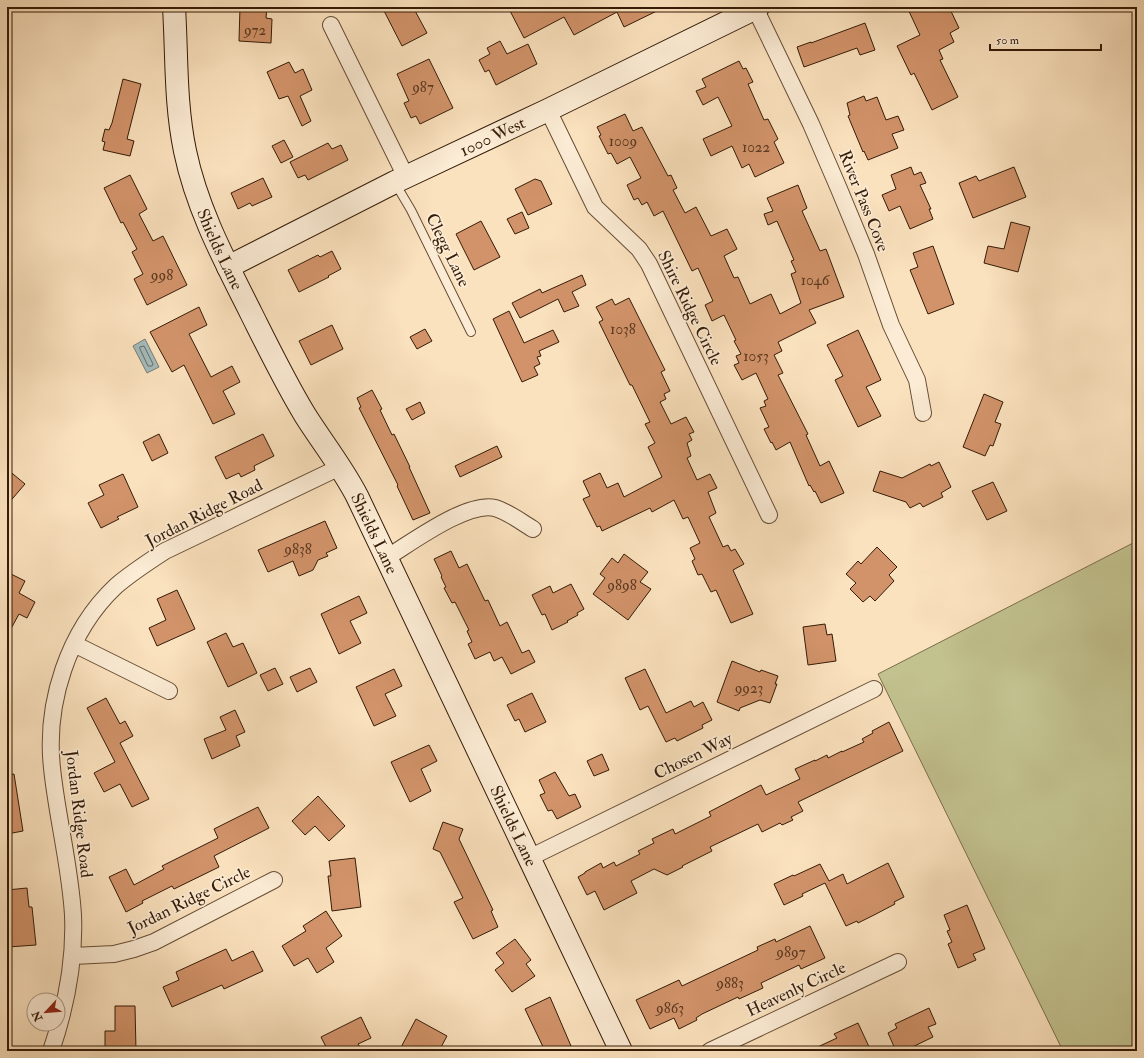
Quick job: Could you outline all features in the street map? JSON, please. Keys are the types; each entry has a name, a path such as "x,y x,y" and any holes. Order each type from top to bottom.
{"main road":[{"name":"Shields Lane","path":"174,7 178,104 185,152 198,200 208,224 228,267 294,397 340,467 357,496 620,1051"},
{"name":"1000 West","path":"228,267 401,180 756,8"}],"street":[{"name":"River Pass Cove","path":"756,8 811,124 866,254 891,325 917,380 923,413"},
{"path":"331,25 401,180"},
{"name":"Shire Ridge Circle","path":"548,110 596,207 639,249 649,264 769,515"},
{"name":"Jordan Ridge Road","path":"51,1051 60,1024 73,956 73,914 68,872 51,767 51,735 54,704 61,673 74,644 96,608 116,587 140,567 166,552 340,467"},
{"path":"386,558 448,521 471,510 494,508 506,512 533,529"},
{"path":"74,644 169,691"},
{"name":"Chosen Way","path":"529,858 874,688"},
{"name":"Jordan Ridge Circle","path":"73,956 114,954 134,950 154,942 274,880"},
{"name":"Heavenly Circle","path":"710,1051 898,962"}],"lane":[{"name":"Clegg Lane","path":"401,180 411,210 471,332"}],"green space":[{"path":"1137,541 1137,1051 1063,1051 878,674"}],"water":[{"path":"145,339 159,367 147,373 133,346"}],"building":[{"path":"240,7 267,7 266,18 272,19 271,43 239,41"},
{"path":"382,7 413,7 427,33 402,46"},
{"path":"508,7 665,7 624,27 617,12 574,35 564,17 524,38"},
{"path":"907,7 949,7 959,28 950,33 954,42 939,50 943,59 940,60 958,97 932,110 914,73 911,75 897,46 920,35"},
{"path":"865,23 875,50 860,55 857,48 804,67 797,47"},
{"path":"500,41 507,54 528,44 537,64 496,85 489,70 485,72 479,60 490,54 487,48"},
{"path":"429,59 453,108 420,124 416,116 411,118 404,103 409,101 397,74"},
{"path":"739,61 743,69 746,68 753,82 748,84 764,120 768,119 778,139 774,142 784,163 755,177 749,164 742,168 732,146 711,156 703,139 732,126 718,97 703,105 696,91 706,87 702,79"},
{"path":"289,62 295,73 303,69 312,90 300,96 311,121 302,126 288,96 279,99 267,72"},
{"path":"123,79 141,84 127,139 134,141 130,156 103,150 105,142 102,141 105,129 109,130 112,123"},
{"path":"864,96 866,101 877,97 886,120 898,116 904,130 892,134 898,148 868,160 864,151 863,152 848,116 850,115 847,103"},
{"path":"625,114 633,131 642,127 668,176 671,175 677,188 673,190 685,213 696,207 711,236 727,229 737,249 724,256 734,278 738,277 750,304 771,294 780,314 801,303 791,274 796,272 791,261 794,260 777,221 768,225 764,214 773,211 767,198 798,185 807,208 802,211 820,251 826,249 844,297 809,310 816,323 778,342 782,351 774,355 783,373 778,375 808,434 806,435 820,466 829,461 844,493 821,503 815,491 814,492 810,485 809,486 790,442 776,450 772,442 771,443 764,429 769,427 760,408 766,406 764,401 768,399 756,373 742,380 734,365 739,363 736,356 741,354 734,341 736,340 724,315 712,321 705,305 713,301 698,268 692,271 663,211 654,216 647,202 642,205 638,198 634,200 627,185 641,178 630,157 617,164 611,153 608,154 599,136 601,135 597,127"},
{"path":"284,140 293,157 281,163 272,146"},
{"path":"328,143 332,149 341,145 348,160 308,180 305,175 298,178 290,162"},
{"path":"911,167 914,175 921,172 926,183 920,185 931,209 929,209 933,219 910,229 900,206 889,211 882,195 896,189 891,175"},
{"path":"1014,167 1026,197 973,218 959,183 976,176 979,181"},
{"path":"130,175 147,209 139,214 153,241 163,236 187,285 147,305 134,279 143,274 132,252 137,249 123,222 121,223 104,188"},
{"path":"263,178 272,197 252,206 250,203 238,209 231,193"},
{"path":"535,179 541,181 552,204 528,215 515,189"},
{"path":"522,212 529,228 515,234 507,219"},
{"path":"481,221 500,257 474,270 456,234"},
{"path":"1011,222 1030,227 1018,272 984,263 988,246 1004,249"},
{"path":"933,246 954,304 928,314 910,270 918,267 913,253"},
{"path":"332,251 341,269 328,276 329,277 299,292 288,270 318,255 320,257"},
{"path":"582,275 586,285 572,292 579,306 564,312 558,299 520,318 512,303 540,289 542,293"},
{"path":"629,298 665,370 661,372 670,391 664,394 666,399 660,402 671,424 686,417 694,432 689,434 692,440 687,443 691,456 687,458 697,480 710,474 717,488 708,492 716,513 709,517 723,547 728,545 731,551 735,549 744,564 733,570 753,614 731,623 716,590 711,592 702,574 698,575 692,561 695,559 690,548 700,543 688,517 683,519 674,500 652,512 650,508 602,531 600,526 597,527 583,499 590,496 583,481 600,473 607,488 618,483 624,497 662,477 648,447 655,443 645,424 650,422 599,322 603,320 596,307 612,299 615,305"},
{"path":"199,307 207,325 189,334 211,377 232,366 240,382 223,391 235,414 213,424 184,365 172,372 150,332"},
{"path":"509,311 524,343 553,330 559,342 539,351 541,356 537,357 540,364 534,367 538,375 522,382 493,319"},
{"path":"332,325 343,349 311,365 299,341"},
{"path":"425,329 432,341 417,349 410,337"},
{"path":"858,330 881,380 866,387 881,416 858,427 835,380 843,376 827,345"},
{"path":"372,390 382,409 380,410 392,435 394,434 410,467 430,513 413,520 397,486 398,485 359,408 361,407 357,398"},
{"path":"984,394 1003,402 995,422 1001,424 993,446 990,445 985,456 963,447"},
{"path":"420,402 425,413 412,420 406,409"},
{"path":"159,434 168,453 152,461 143,442"},
{"path":"263,434 274,456 254,466 255,470 241,477 239,473 226,479 215,457"},
{"path":"497,446 502,457 460,477 455,466"},
{"path":"939,462 951,487 941,493 943,497 923,507 920,503 910,508 906,502 873,491 880,471 902,478 930,464 931,466"},
{"path":"7,469 25,484 7,505"},
{"path":"123,474 138,507 117,517 119,519 101,528 88,503 104,495 99,485"},
{"path":"993,482 1007,511 987,520 972,491"},
{"path":"325,521 337,548 326,553 328,556 318,560 313,570 299,576 293,561 268,572 258,550"},
{"path":"877,547 897,567 889,575 894,581 875,601 870,596 863,602 850,589 856,583 846,574 858,561 861,564"},
{"path":"451,551 459,568 467,564 485,601 488,600 500,626 507,622 522,653 529,650 535,662 511,674 502,657 494,661 490,652 475,659 468,644 472,642 467,631 469,630 455,602 452,603 444,588 446,587 434,559"},
{"path":"624,554 648,572 640,582 651,589 628,620 593,594 605,578 600,574 612,558 618,563"},
{"path":"7,572 25,581 19,593 35,602 27,618 19,614 7,636"},
{"path":"571,584 584,609 577,613 578,615 567,621 568,622 552,630 545,614 542,615 532,595 550,586 553,593"},
{"path":"177,590 195,629 157,646 149,628 166,620 157,599"},
{"path":"359,596 367,613 350,621 361,643 339,654 321,614"},
{"path":"825,624 827,635 832,634 836,661 808,665 803,627"},
{"path":"226,633 233,647 243,643 257,673 228,687 207,642"},
{"path":"732,661 760,672 761,670 778,676 775,684 777,684 770,703 760,700 740,708 739,711 717,702"},
{"path":"275,668 283,684 268,691 260,675"},
{"path":"310,668 317,682 297,692 290,677"},
{"path":"394,669 402,686 385,694 396,716 374,726 356,687"},
{"path":"645,669 666,713 691,701 694,707 703,702 712,720 702,725 703,728 677,741 675,738 666,742 648,706 640,710 625,678"},
{"path":"532,693 546,722 525,732 519,719 515,721 507,705"},
{"path":"106,698 120,724 125,721 133,736 120,743 149,799 132,807 120,784 104,792 94,773 115,762 87,708"},
{"path":"235,710 245,732 236,736 240,746 212,759 204,739 226,730 220,717"},
{"path":"889,722 903,751 798,802 803,811 791,817 793,820 782,825 780,823 762,832 758,824 710,847 712,851 667,875 654,869 631,881 637,893 604,910 595,891 587,895 578,877 585,872 601,863 603,868 614,862 616,866 640,854 638,851 654,843 652,839 673,829 675,834 711,816 709,812 761,785 766,795 800,779 795,769 827,755 828,758 864,742 862,739 873,733 872,731"},
{"path":"429,745 437,761 421,769 431,791 410,802 391,762"},
{"path":"602,754 609,770 594,776 587,761"},
{"path":"555,772 569,796 575,794 581,807 557,819 552,810 548,811 540,795 545,793 539,780"},
{"path":"14,774 23,831 7,834 7,775"},
{"path":"318,796 345,826 329,841 315,826 305,835 292,821"},
{"path":"258,807 269,828 214,856 219,867 174,889 172,886 142,901 143,903 126,912 109,877 126,869 134,885 164,869 162,866 218,838 214,829"},
{"path":"443,822 463,829 459,839 493,910 491,911 498,927 473,939 454,902 463,898 440,852 433,849"},
{"path":"355,858 361,907 332,911 328,876 331,876 329,861"},
{"path":"888,863 904,897 894,902 895,904 858,923 857,921 846,926 825,883 784,905 774,884 820,864 829,881 843,874 847,884"},
{"path":"27,888 29,907 32,907 36,945 8,947 7,890"},
{"path":"967,905 985,949 973,954 976,960 958,968 948,944 952,942 947,931 950,930 944,915"},
{"path":"326,911 342,936 326,948 334,962 317,973 308,958 294,966 282,946 306,931 303,926"},
{"path":"810,926 825,958 801,969 799,965 761,983 763,988 739,999 738,997 702,1014 696,1018 697,1020 679,1029 674,1018 650,1029 636,1000 679,980 682,986 758,950 757,947 775,939 776,942"},
{"path":"515,939 531,960 526,964 535,976 512,992 495,970 504,963 496,953"},
{"path":"226,949 232,961 253,951 263,971 224,989 222,985 172,1007 163,987 179,980 176,972"},
{"path":"550,997 571,1046 559,1051 545,1051 525,1009"},
{"path":"115,1006 135,1006 136,1051 105,1051 105,1031 115,1031"},
{"path":"929,1008 936,1024 928,1027 933,1037 904,1051 896,1051 888,1033 897,1028 895,1024"},
{"path":"361,1017 371,1038 358,1044 360,1047 352,1051 328,1051 321,1037"},
{"path":"416,1019 447,1036 439,1051 431,1051 421,1046 418,1051 399,1051"},
{"path":"858,1023 871,1051 809,1051 837,1038 834,1034"}]}
